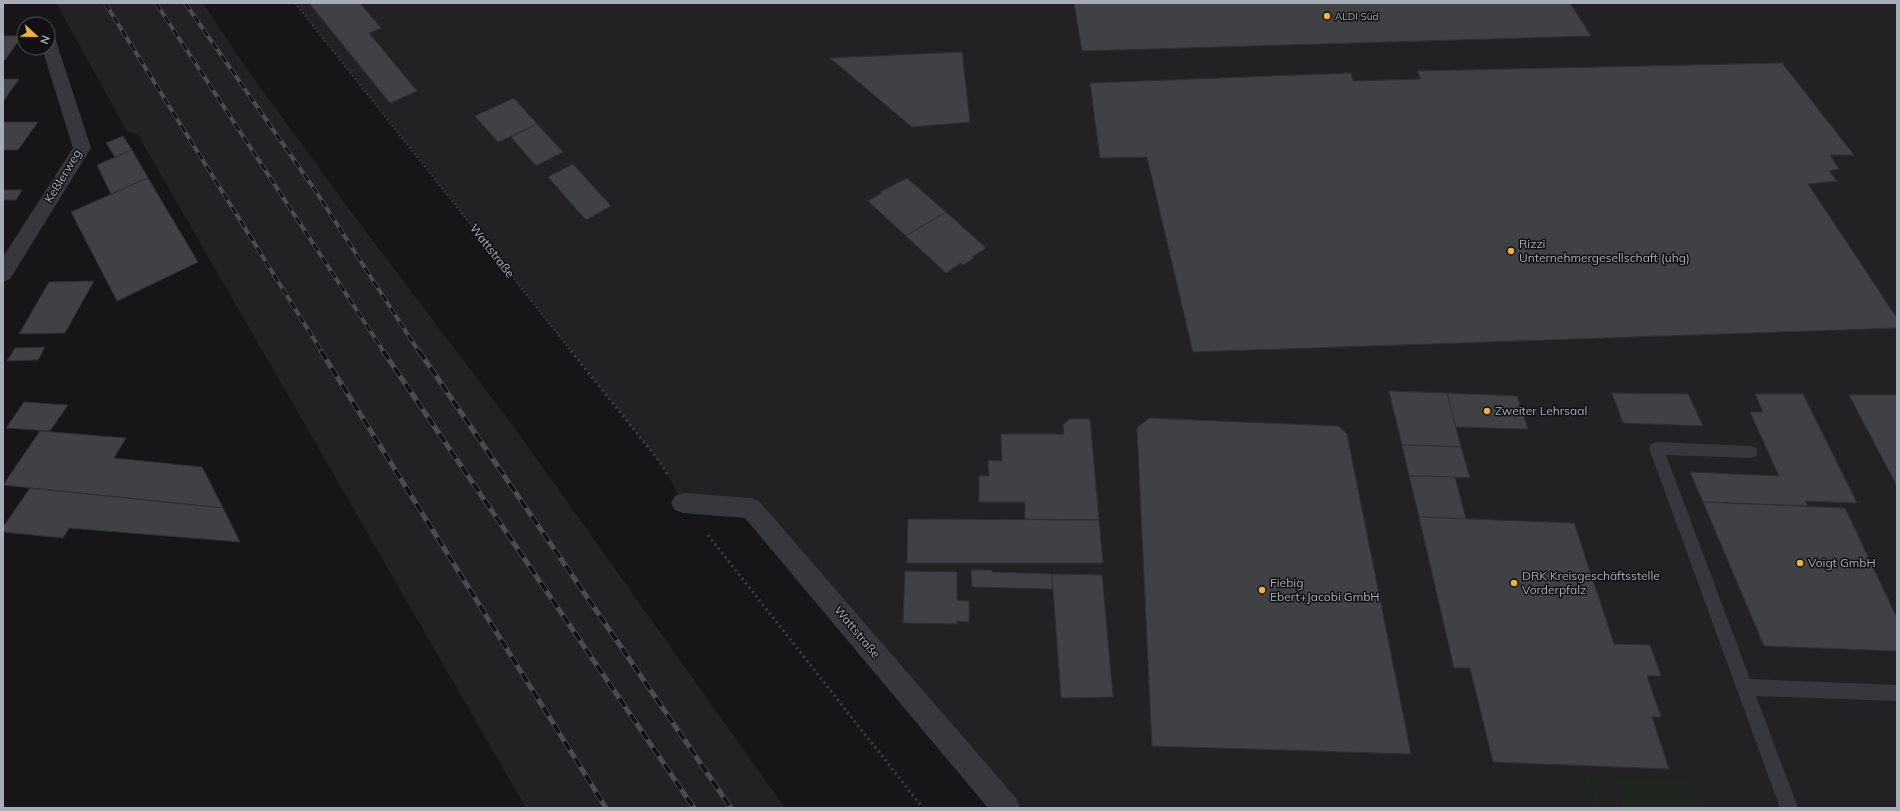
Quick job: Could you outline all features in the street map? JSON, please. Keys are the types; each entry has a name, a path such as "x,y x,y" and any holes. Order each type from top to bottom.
{"street":[{"name":"Keßlerweg","path":"6,264 82,148 53,56"},
{"name":"Wattstraße","path":"683,503 751,508 1006,808"}],"lane":[{"path":"1751,452 1656,448 1788,808"},
{"path":"1744,687 1897,693"}],"path":[{"name":"Wattstraße","path":"296,3 663,466 683,503 923,808"}],"shaded area":[{"path":"56,3 203,3 247,69 349,209 519,434 785,808 526,808 138,135 127,131"},
{"path":"295,3 1897,3 1897,808 1006,808 751,508 683,503 663,466"},
{"path":"1584,774 1592,775 1602,808 1593,808"},
{"path":"1614,778 1690,782 1699,808 1623,808"}],"building":[{"path":"309,3 360,3 381,28 369,33 417,91 390,103"},
{"name":"ALDI Süd","path":"1074,3 1570,3 1591,36 1082,51"},
{"path":"3,36 16,36 16,44 5,60 3,60"},
{"path":"962,52 970,122 912,127 830,58"},
{"name":"Rizzi Unternehmergesellschaft (uhg)","path":"1782,63 1854,155 1830,155 1839,169 1829,171 1837,181 1808,184 1897,318 1897,328 1193,352 1147,157 1100,158 1090,83 1351,73 1353,81 1388,80 1421,79 1417,71"},
{"path":"3,79 19,79 3,102"},
{"path":"514,98 537,124 498,142 475,116"},
{"path":"3,122 38,122 18,150 3,150"},
{"path":"537,124 563,152 536,166 511,137"},
{"path":"123,136 132,150 115,157 106,143"},
{"path":"132,150 148,178 111,194 97,165"},
{"path":"573,164 611,206 586,220 548,177"},
{"path":"148,178 198,262 117,301 71,212"},
{"path":"907,178 946,212 906,236 868,201 882,193 880,192"},
{"path":"3,190 22,190 16,200 3,200"},
{"path":"946,212 986,248 963,265 961,263 946,273 906,236"},
{"path":"94,281 65,333 19,334 49,282"},
{"path":"45,347 38,360 7,361 15,348"},
{"path":"1389,391 1447,393 1461,447 1402,445"},
{"name":"Zweiter Lehrsaal","path":"1447,393 1517,396 1528,429 1456,427"},
{"path":"1612,393 1688,394 1703,426 1623,423"},
{"path":"1755,394 1803,394 1857,503 1805,501 1808,506 1703,502 1690,472 1779,476 1750,412 1763,412"},
{"path":"1849,395 1897,395 1897,486"},
{"path":"24,402 68,405 50,431 6,428"},
{"name":"Fiebig Ebert+Jacobi GmbH","path":"1149,418 1338,426 1347,434 1411,754 1152,746 1137,428"},
{"path":"1069,419 1090,419 1099,520 1025,519 1025,502 979,502 979,476 989,476 988,460 1002,461 1001,434 1064,434 1063,425"},
{"path":"40,431 126,438 114,458 202,467 223,508 3,485"},
{"path":"1402,445 1461,447 1470,478 1409,476"},
{"path":"1409,476 1455,477 1466,519 1419,517"},
{"path":"30,488 223,508 240,542 69,528 63,538 3,532 3,527"},
{"name":"Voigt GmbH","path":"1703,502 1845,508 1897,618 1897,651 1764,646"},
{"name":"DRK Kreisgeschäftsstelle Vorderpfalz","path":"1419,517 1574,523 1614,644 1650,645 1661,676 1647,676 1661,717 1652,717 1669,769 1493,762 1470,668 1454,668"},
{"path":"908,519 1099,520 1103,563 907,563"},
{"path":"971,570 1052,574 1053,589 972,587"},
{"path":"905,571 957,572 957,600 969,601 969,622 957,621 957,624 903,623"},
{"path":"1052,574 1102,575 1113,697 1061,698"}],"railway":[{"path":"105,3 322,352"},
{"path":"156,3 384,352"},
{"path":"185,3 315,190 419,352"},
{"path":"321,351 606,808"},
{"path":"383,351 694,808"},
{"path":"419,351 731,808"}],"place":[{"name":"ALDI Süd","path":"1327,16"},
{"name":"Rizzi Unternehmergesellschaft (uhg)","path":"1511,251"},
{"name":"Zweiter Lehrsaal","path":"1487,411"},
{"name":"Voigt GmbH","path":"1800,563"},
{"name":"DRK Kreisgeschäftsstelle Vorderpfalz","path":"1514,583"},
{"name":"Fiebig Ebert+Jacobi GmbH","path":"1262,590"}]}
